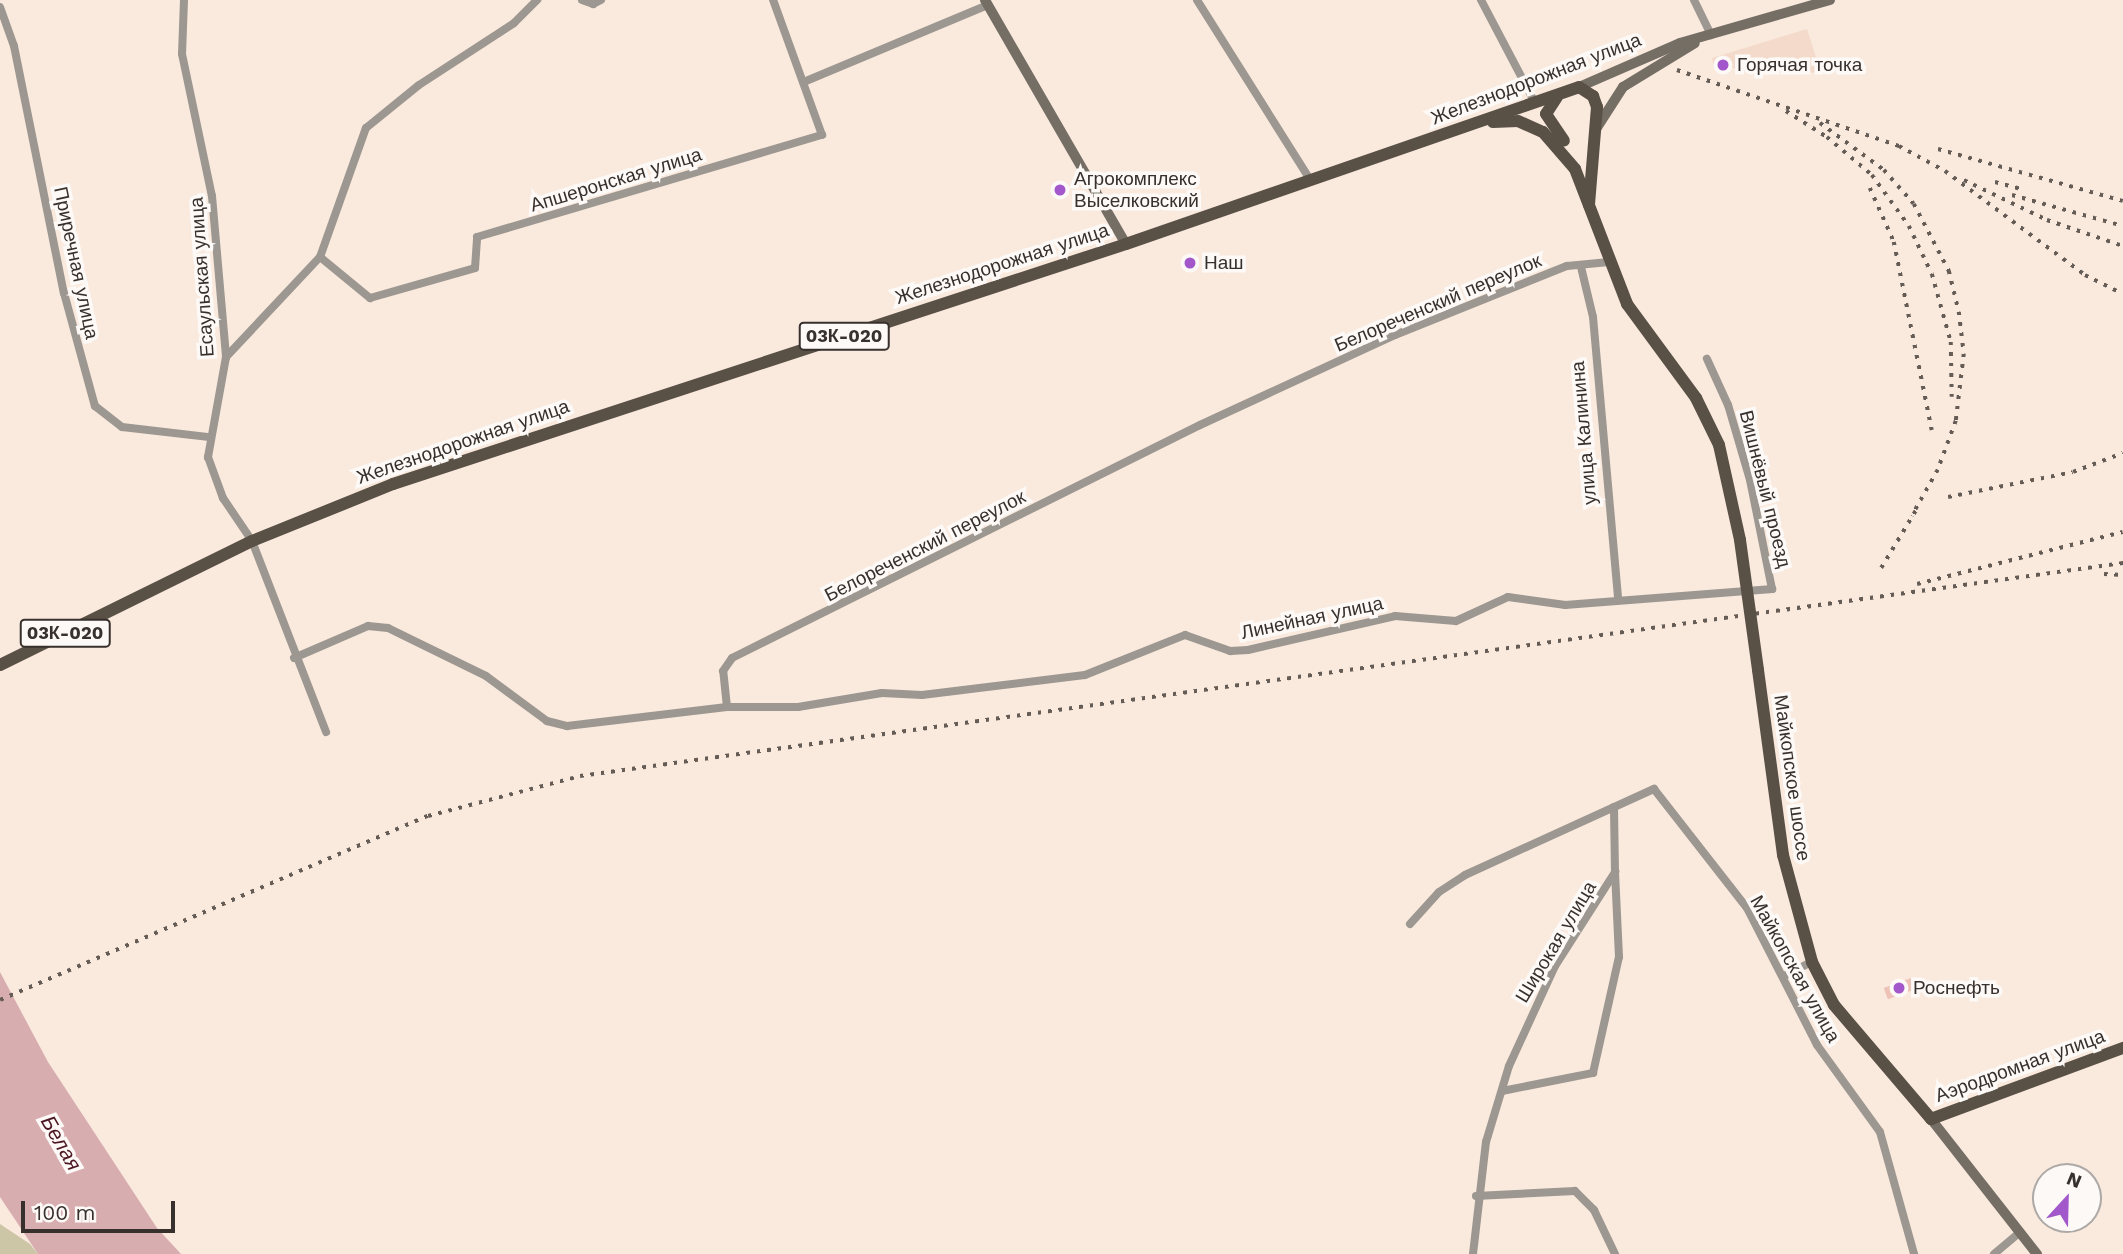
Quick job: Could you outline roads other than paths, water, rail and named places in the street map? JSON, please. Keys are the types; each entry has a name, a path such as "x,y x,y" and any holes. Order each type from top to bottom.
{"main road":[{"name":"Железнодорожная улица","path":"0,665 252,541 393,484 1126,244 1573,89"},
{"path":"1589,205 1591,141 1597,107 1593,96 1573,89 1549,103 1546,114 1568,146 1609,262"},
{"path":"1475,125 1511,121 1535,127 1557,142 1575,169"},
{"name":"Майкопское шоссе","path":"1609,262 1627,304 1709,421 1727,472 1740,540 1783,855 1812,962 1834,1005 1931,1119"},
{"name":"Аэродромная улица","path":"1931,1119 2123,1048"}],"street":[{"name":"Есаульская улица","path":"184,0 182,54 212,196 226,357 209,438 208,457 223,498 252,541 294,658 326,732"},
{"path":"226,357 320,257 366,128 419,85 514,23 537,0"},
{"path":"582,0 593,4 601,0"},
{"name":"Апшеронская улица","path":"320,257 370,298 475,268 477,237 822,135 806,80 773,0"},
{"path":"1197,0 1311,181"},
{"path":"1481,0 1534,101"},
{"path":"1591,141 1623,87 1710,36 1694,0"},
{"name":"Железнодорожная улица","path":"1573,89 1680,43 1830,0"},
{"path":"806,80 987,3 1126,244"},
{"name":"Приречная улица","path":"0,7 14,46 64,293 95,406 122,428 209,438"},
{"name":"Белореченский переулок","path":"727,707 723,671 732,658 1200,425 1395,335 1567,266 1581,267 1609,262"},
{"name":"улица Калинина","path":"1581,267 1593,317 1618,597"},
{"name":"Вишнёвый проезд","path":"1707,359 1728,405 1746,467 1772,589"},
{"name":"Линейная улица","path":"727,707 798,707 882,693 922,695 1085,675 1185,635 1230,651 1248,650 1395,616 1456,621 1508,597 1565,605 1618,597 1772,589"},
{"path":"294,658 368,625 411,637 486,676 547,721 567,726 727,707"},
{"name":"Майкопская улица","path":"1614,807 1654,789 1747,908 1817,1045 1880,1132 1914,1254"},
{"path":"1410,924 1439,892 1465,875 1614,807"},
{"name":"Широкая улица","path":"1473,1254 1476,1196 1502,1091 1555,966 1615,872 1614,807"},
{"path":"1502,1091 1593,1073 1619,957 1615,872"},
{"path":"1784,976 1812,962"},
{"name":"Майкопское шоссе","path":"1931,1119 2036,1254"},
{"path":"1476,1196 1575,1191 1594,1210 1615,1254"},
{"path":"1994,1254 2019,1233"}],"water":[{"name":"Белая","path":"0,972 48,1062 157,1228 181,1254 38,1254 0,1197"}],"railway":[{"path":"1677,70 1899,146 1945,171 2085,275 2123,294"},
{"path":"1786,111 1827,137"},
{"path":"1820,123 1884,170 1914,204 1949,271 1959,312 1964,354 1956,421 1938,470 1912,516"},
{"path":"1827,137 1872,175 1909,226 1932,274 1951,342 1952,397"},
{"path":"1938,149 2123,201"},
{"path":"1964,180 2047,220 2123,246"},
{"path":"1995,182 2025,190"},
{"path":"1870,188 1894,242 1932,430"},
{"path":"2012,195 2123,226"},
{"path":"1948,497 2073,472 2123,453"},
{"path":"1881,568 1916,510"},
{"path":"1917,584 2123,532"},
{"path":"0,1000 428,816 580,776 2123,563"},
{"path":"2104,574 2123,575"}],"place":[{"name":"Горячая точка","path":"1723,65"},
{"name":"Агрокомплекс Выселковский","path":"1060,190"},
{"name":"Наш","path":"1190,263"},
{"name":"Роснефть","path":"1899,988"}]}
